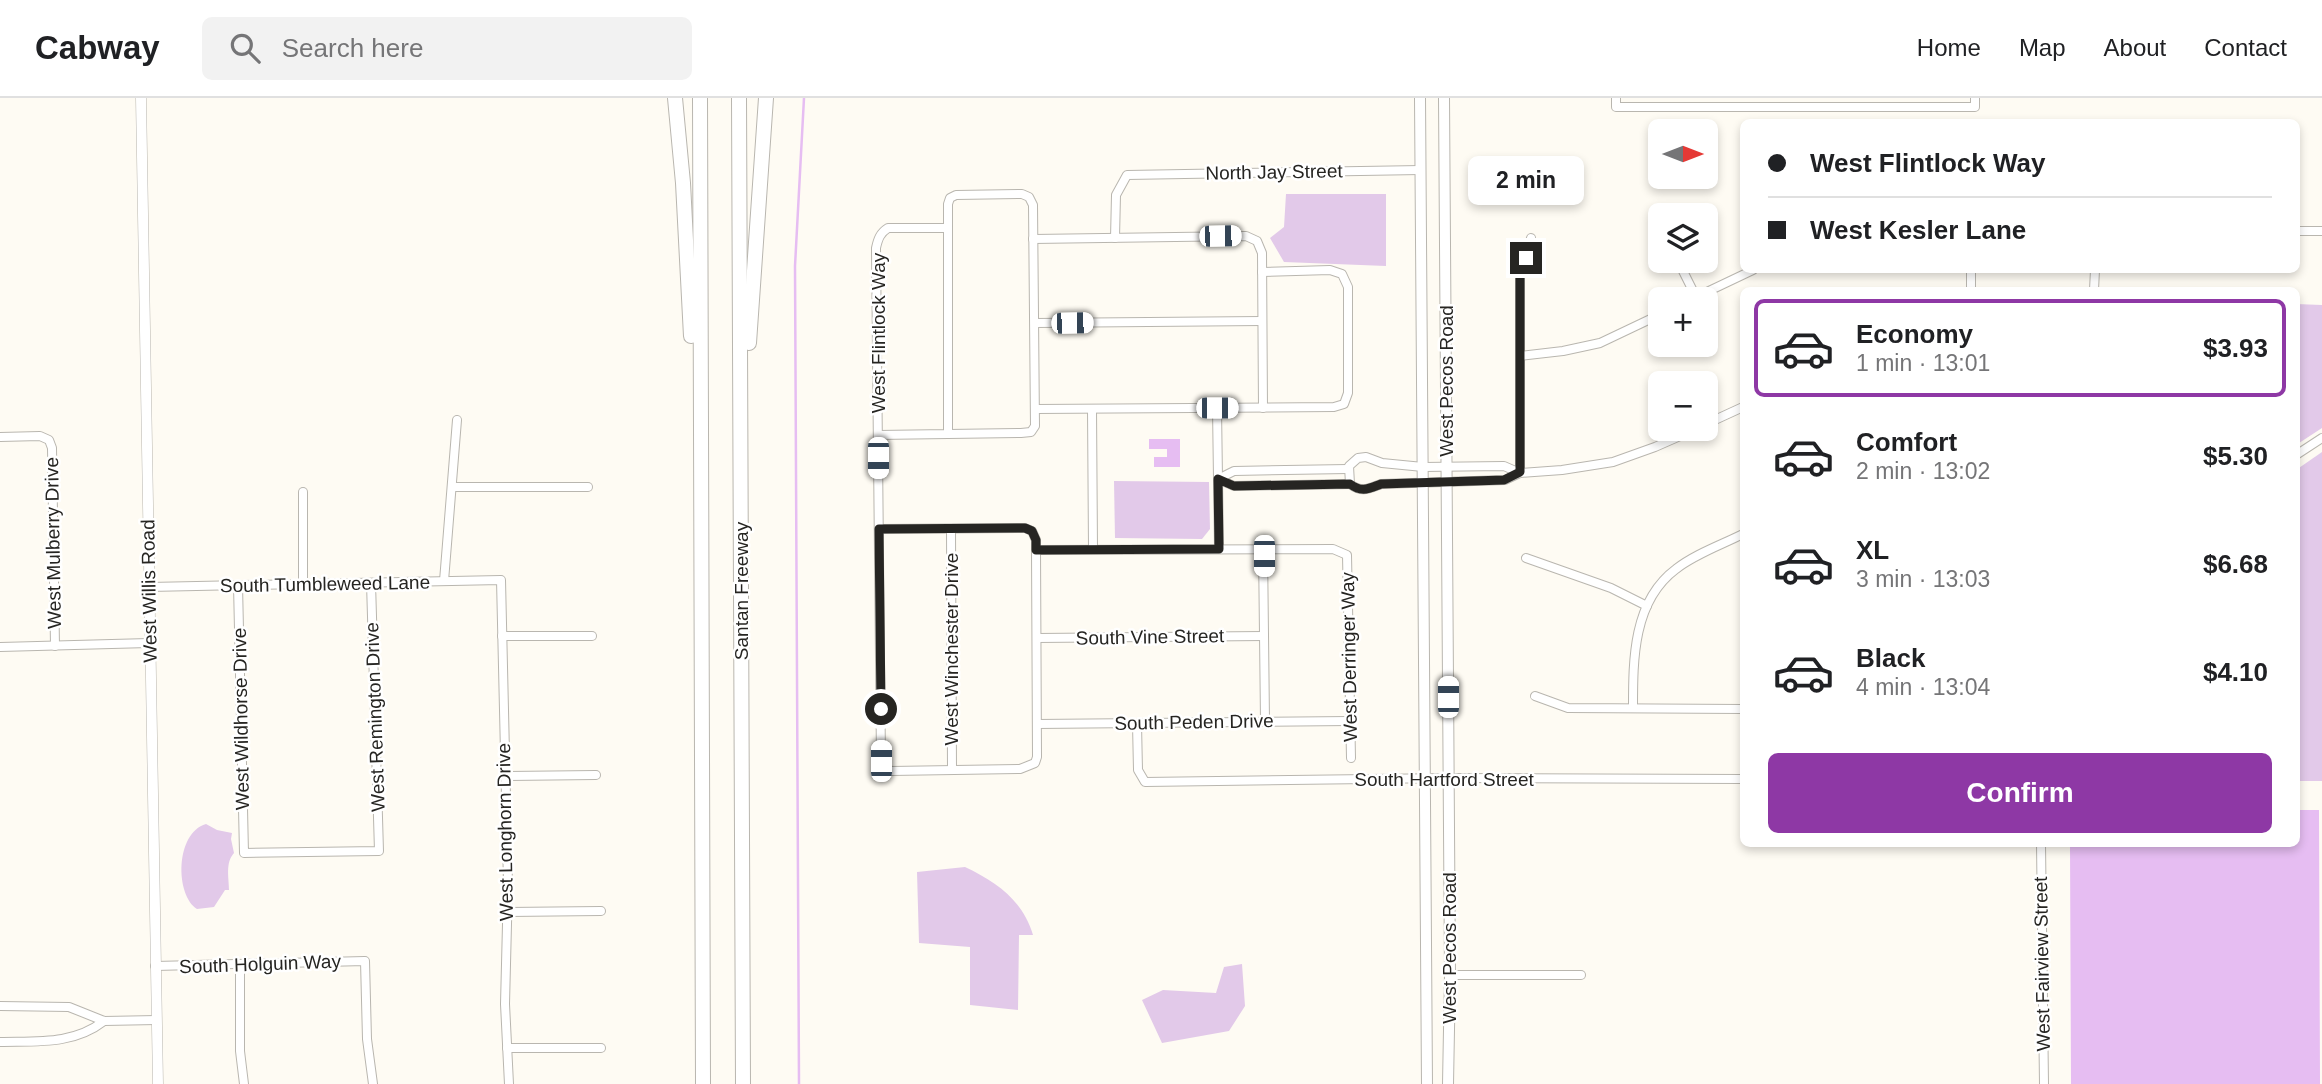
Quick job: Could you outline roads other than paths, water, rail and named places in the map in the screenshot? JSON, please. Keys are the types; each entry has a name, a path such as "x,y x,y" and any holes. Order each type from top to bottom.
{"highway":[{"path":"675,98 700,445"},
{"name":"Santan Freeway","path":"699,98 703,1084"},
{"name":"Santan Freeway","path":"739,98 743,1084"},
{"path":"741,519 752,280 766,98"}],"main road":[{"name":"West Pecos Road","path":"1420,98 1427,1078"},
{"name":"West Pecos Road","path":"1444,98 1450,975 1448,1084"},
{"path":"1427,1078 1434,1084"}],"street":[{"name":"West Willis Road","path":"141,98 158,1084"},
{"path":"1616,102 1975,102"},
{"name":"North Jay Street","path":"1115,238 1116,195 1127,175 1421,170"},
{"path":"878,435 948,434 1031,432 1035,426 1033,205 1029,197 1022,194 956,195 950,198 948,204 948,434"},
{"name":"West Flintlock Way","path":"948,228 888,228 882,232 876,248 881,761 887,769 952,770"},
{"path":"2300,231 2322,232"},
{"path":"1033,239 1246,236 1257,241 1262,253 1263,408"},
{"path":"1520,472 1520,277 1531,239"},
{"path":"1035,409 1334,407 1344,404 1348,393 1348,287 1342,274 1330,270 1262,272"},
{"path":"1717,287 1747,273"},
{"path":"1520,356 1600,343 1648,320"},
{"path":"1035,323 1262,321"},
{"path":"1217,408 1219,549"},
{"path":"1718,418 1740,408"},
{"path":"1092,409 1093,549"},
{"path":"444,581 457,420"},
{"name":"West Mulberry Drive","path":"0,437 40,436 49,440 52,449 55,646"},
{"path":"2300,452 2322,438"},
{"path":"1218,479 1234,471 1348,469 1358,458 1366,457 1382,463 1423,467 1504,467 1520,472 1562,470 1613,462 1669,441"},
{"path":"1348,469 1350,484"},
{"path":"1218,479 1234,486 1350,484 1360,490 1367,490 1381,484 1504,480 1520,472"},
{"path":"452,487 588,487"},
{"path":"303,492 303,584"},
{"path":"879,529 1025,528 1032,531 1036,540 1035,763 1020,769 952,770"},
{"name":"West Winchester Drive","path":"951,529 952,770"},
{"path":"1633,708 1636,636 1647,606 1658,587 1676,569 1740,536"},
{"path":"1036,550 1264,549 1265,721"},
{"name":"West Derringer Way","path":"1264,549 1333,549 1347,555 1350,758"},
{"path":"1526,558 1611,588 1647,606"},
{"name":"South Tumbleweed Lane","path":"149,587 501,580"},
{"name":"West Longhorn Drive","path":"501,580 507,912 505,1004 509,1084"},
{"name":"West Remington Drive","path":"244,853 379,852 372,583"},
{"name":"West Wildhorse Drive","path":"238,585 244,853"},
{"path":"502,636 592,635"},
{"name":"South Vine Street","path":"1037,638 1264,636"},
{"path":"0,647 149,643"},
{"path":"1535,696 1568,708 1740,709"},
{"name":"South Peden Drive","path":"1037,724 1350,721"},
{"name":"South Hartford Street","path":"1137,724 1138,770 1145,782 1425,778 1740,779"},
{"path":"505,776 596,775"},
{"name":"West Fairview Street","path":"2041,847 2044,1084"},
{"path":"507,912 601,911"},
{"name":"South Holguin Way","path":"155,966 365,961 367,1039 373,1084"},
{"path":"240,966 240,1051 244,1084"},
{"path":"1450,975 1581,975"},
{"path":"0,1006 69,1007 104,1021 157,1020"},
{"path":"0,1042 69,1039 104,1021"},
{"path":"507,1048 601,1048"}],"waterway":[{"path":"799,1084 795,266 804,98"}]}
